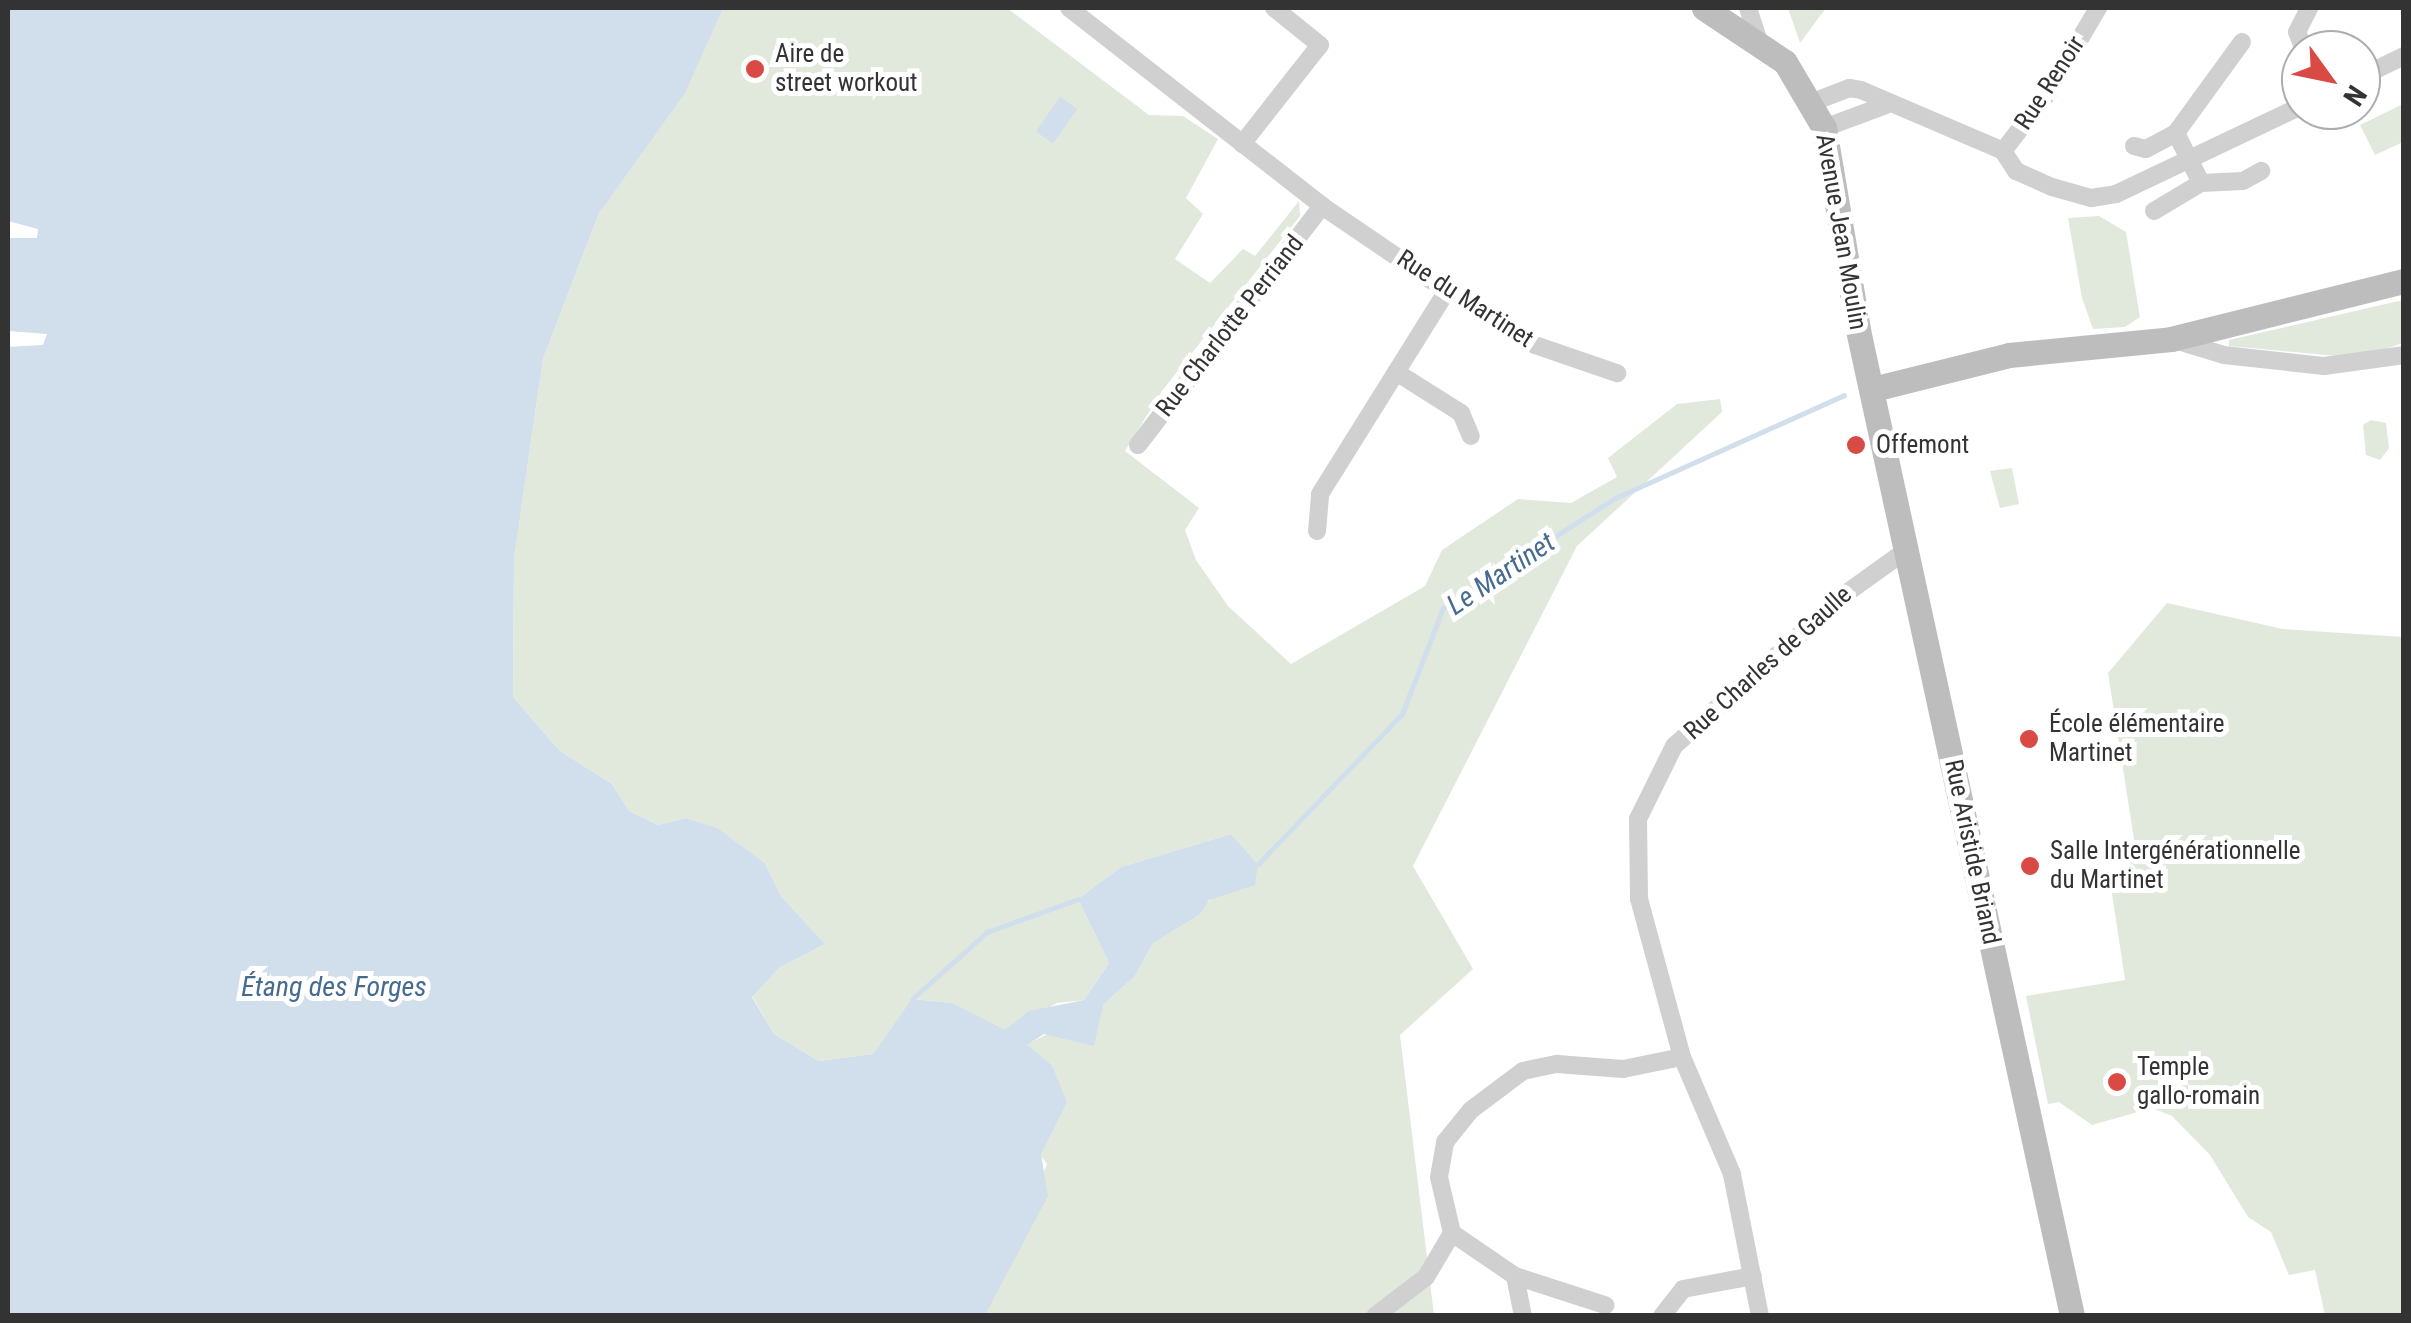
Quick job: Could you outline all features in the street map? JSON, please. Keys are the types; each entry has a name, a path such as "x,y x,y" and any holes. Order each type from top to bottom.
{"main road":[{"name":"Avenue Jean Moulin","path":"1714,10 1785,62 1813,102 1824,128 1873,388"},
{"path":"1873,388 2008,355 2171,339 2404,280"},
{"name":"Rue Aristide Briand","path":"1873,388 2072,1316"}],"street":[{"name":"Rue du Martinet","path":"1069,8 1322,206 1447,291 1535,345 1617,373"},
{"path":"1242,144 1320,45 1274,8"},
{"path":"1748,8 1760,45"},
{"name":"Rue Renoir","path":"1813,102 1849,88 2003,151 2048,93 2098,8"},
{"path":"2134,146 2146,149 2176,133 2242,42"},
{"path":"2381,67 2404,56"},
{"path":"1824,128 1886,104"},
{"path":"2003,151 2016,170 2090,198 2116,194 2281,116"},
{"path":"2176,133 2201,183"},
{"path":"2154,212 2201,183 2244,180 2261,171"},
{"name":"Rue Charlotte Perriand","path":"1138,445 1322,206"},
{"path":"1317,531 1320,494 1447,291"},
{"path":"2171,339 2224,355 2324,366 2404,354"},
{"path":"1396,372 1461,412 1471,436"},
{"name":"Rue Charles de Gaulle","path":"1760,1316 1732,1174 1682,1057 1639,899 1638,819 1674,746 1848,592 1908,549"},
{"path":"1604,1304 1515,1276 1452,1233 1439,1177 1445,1142 1471,1110 1523,1072 1557,1064 1623,1069 1682,1057"},
{"path":"1374,1316 1426,1276 1452,1233"},
{"path":"1515,1276 1522,1316"},
{"path":"1662,1316 1683,1289 1753,1276"}],"shaded area":[{"path":"723,8 1007,8 1149,115 1183,116 1218,139 1186,198 1203,214 1175,259 1210,283 1243,249 1255,256 1299,201 1300,216 1162,391 1125,451 1199,508 1185,530 1196,560 1228,606 1291,664 1425,586 1442,550 1518,499 1571,503 1617,477 1608,458 1677,404 1720,399 1722,412 1577,546 1413,866 1473,969 1400,1035 1434,1315 985,1315 1047,1164 1040,1155 1066,1102 1052,1065 1026,1045 1103,1005 1135,976 1153,943 1258,864 1231,834 1121,867 1078,899 1109,963 1084,1000 1057,1003 1005,1031 953,1003 913,999 873,1054 819,1061 774,1034 752,996 779,968 825,944 781,896 765,863 716,828 686,818 658,825 629,811 612,784 560,751 513,697 514,559 543,359 599,213"},
{"path":"1788,8 1826,8 1800,43"},
{"path":"2403,104 2403,142 2375,155 2362,130 2381,130 2381,115"},
{"path":"2099,216 2126,232 2140,317 2125,327 2093,329 2082,298 2068,218"},
{"path":"2403,300 2403,343 2382,350 2347,357 2229,346 2229,340"},
{"path":"2371,420 2386,423 2389,448 2380,460 2366,455 2363,425"},
{"path":"2012,468 2019,504 2000,508 1990,471"},
{"path":"2167,603 2283,629 2403,637 2403,1315 2325,1315 2315,1270 2289,1275 2271,1232 2248,1217 2210,1155 2172,1116 2152,1108 2092,1125 2059,1102 2048,1104 2026,996 2125,980 2111,887 2136,852 2108,673"}],"water":[{"name":"Étang des Forges","path":"8,8 723,8 685,93 599,213 543,359 514,559 513,697 560,751 612,784 629,811 658,825 686,818 717,828 765,863 781,896 825,944 779,968 752,997 774,1034 819,1061 873,1054 912,999 953,1003 1005,1030 1029,1011 1084,1000 1109,963 1078,899 1121,867 1231,834 1258,864 1255,885 1209,900 1200,914 1153,943 1135,976 1103,1005 1094,1046 1044,1034 1027,1045 1052,1065 1067,1102 1041,1154 1048,1196 985,1315 8,1315 8,347 43,345 47,334 8,331 8,238 37,238 38,229 8,221"},
{"path":"1060,97 1077,109 1053,143 1036,131"}],"waterway":[{"name":"Le Martinet","path":"1258,864 1402,714 1443,608 1615,498 1844,395"},
{"name":"Le Martinet","path":"912,999 987,932 1078,899"}],"place":[{"name":"Aire de street workout","path":"755,69"},
{"name":"Offemont","path":"1856,445"},
{"name":"École élémentaire Martinet","path":"2029,739"},
{"name":"Salle Intergénérationnelle du Martinet","path":"2030,866"},
{"name":"Temple gallo-romain","path":"2117,1082"}]}
